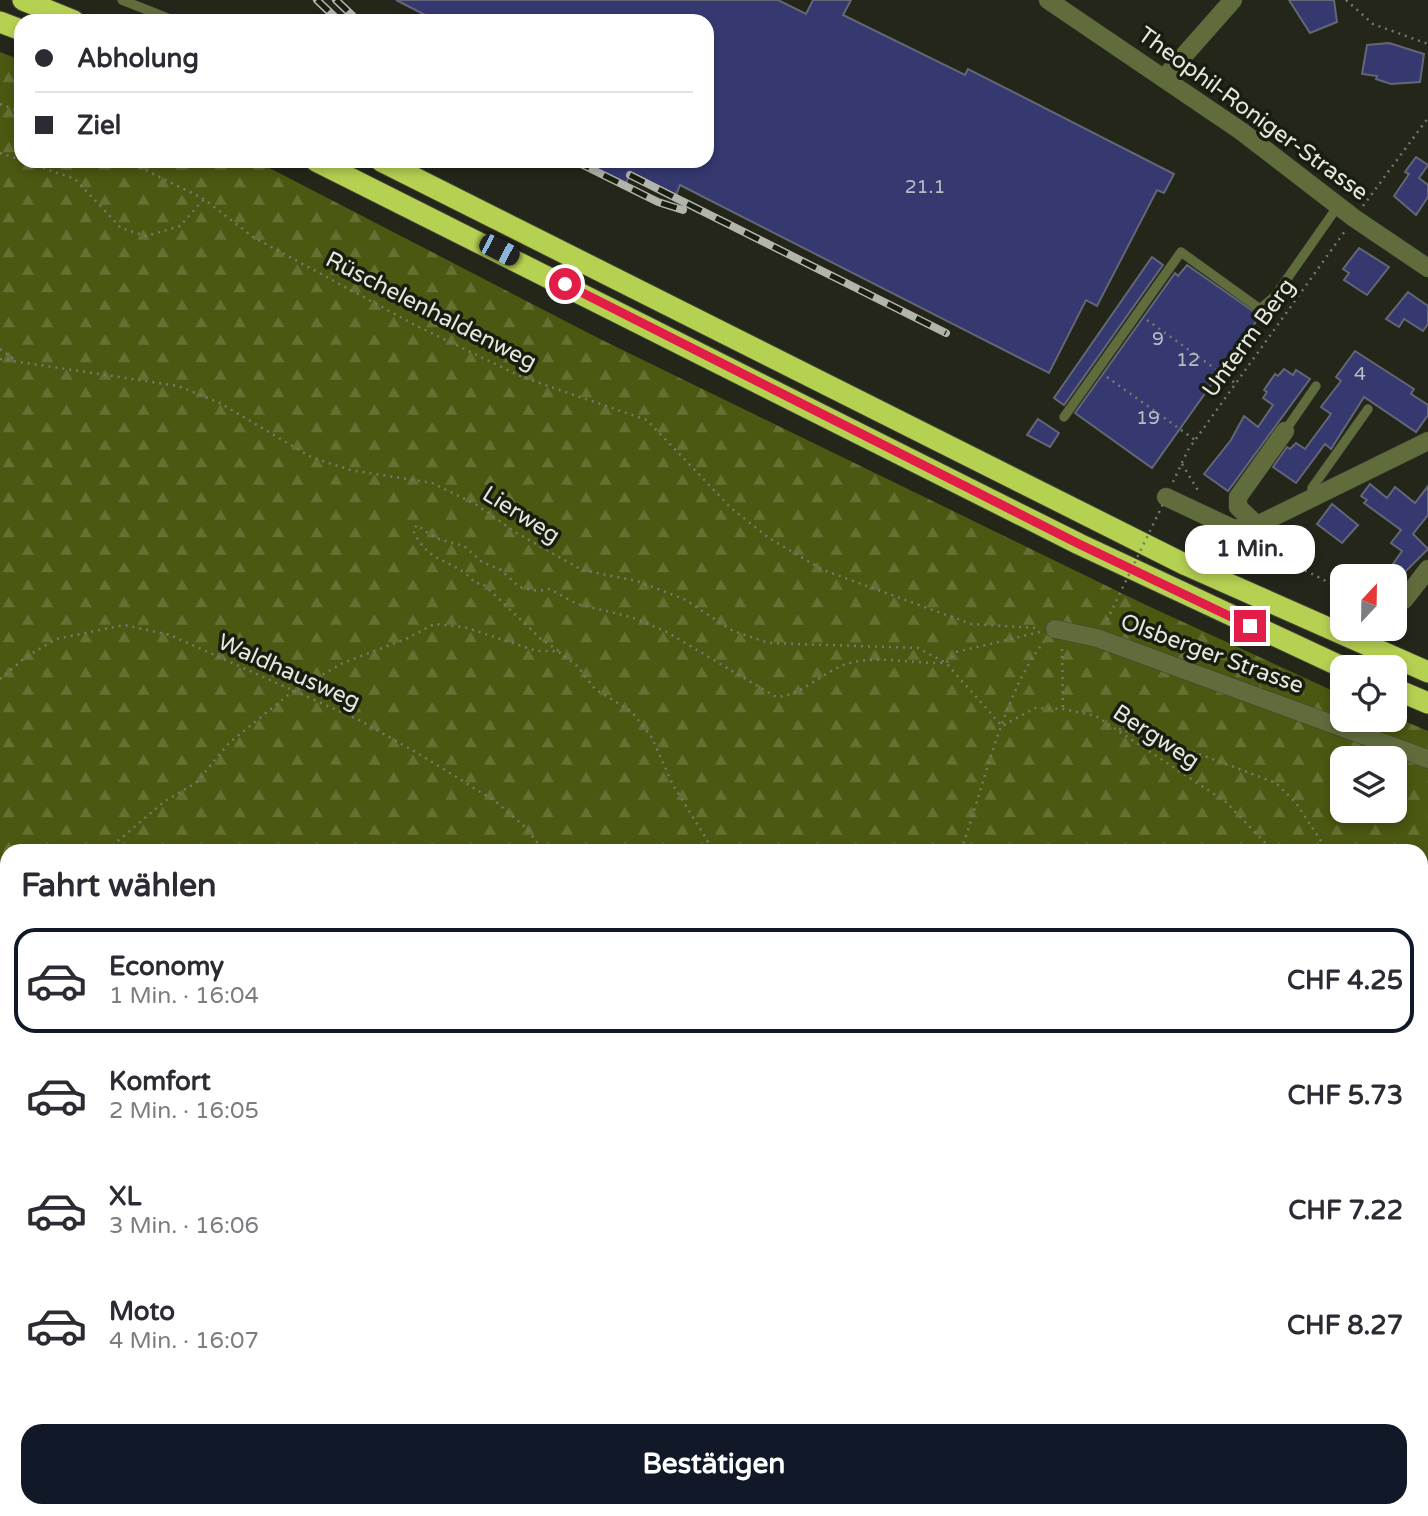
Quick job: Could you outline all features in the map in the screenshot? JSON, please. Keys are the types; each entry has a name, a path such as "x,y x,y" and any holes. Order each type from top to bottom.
{"highway":[{"path":"23,0 57,14"},
{"path":"330,168 1067,538 1330,661"},
{"path":"395,168 1186,565 1428,672"},
{"path":"1407,694 1428,703"}],"street":[{"name":"Theophil-Roniger-Strasse","path":"1048,0 1165,77 1241,131 1338,206 1359,211 1428,268"},
{"path":"1165,77 1233,0"},
{"path":"1258,526 1238,507 1238,497 1285,431"},
{"path":"1165,499 1232,528 1258,526 1428,442"},
{"path":"1407,596 1428,569"},
{"name":"Olsberger Strasse","path":"1055,629 1097,638 1428,759"}],"lane":[{"path":"122,0 157,14"},
{"path":"1063,417 1181,252 1260,309 1275,296 1338,206"},
{"path":"1285,431 1316,386"},
{"path":"1312,498 1312,488 1368,409"}],"path":[{"path":"1346,0 1373,24 1428,44"},
{"name":"Unterm Berg","path":"1175,478 1195,440 1428,118"},
{"path":"43,168 75,179 121,228 146,236 180,226 204,199"},
{"name":"Rüschelenhaldenweg","path":"141,168 204,199 253,237 429,332 522,377 647,420 731,508 769,538 823,570 971,624 1055,629"},
{"path":"1137,314 1236,383"},
{"path":"0,349 18,362"},
{"name":"Lierweg","path":"0,359 178,386 220,403 311,457 350,470 432,483 477,505 514,532 582,570 637,581 684,599 733,631 769,643 918,648 946,663 1002,726"},
{"path":"1097,370 1195,440"},
{"path":"1107,620 1165,499"},
{"path":"708,844 673,785 652,738 632,712 595,690 578,666 541,639 483,584 475,583 466,572 422,549 413,530 417,525 435,538 464,547 482,562 501,570 519,587 537,591 550,589 577,604 631,617 665,631 776,697 790,696 804,690 823,674 854,662 946,663 956,652 967,648 1055,629"},
{"path":"1283,553 1306,571 1330,583"},
{"path":"114,844 165,801 197,783 229,743 292,692 343,663 408,638 434,624 464,627 537,650 559,651"},
{"name":"Waldhausweg","path":"0,679 26,657 55,639 124,625 170,635 359,720 470,786 526,827 539,844"},
{"path":"1055,629 1063,652 1063,709"},
{"path":"963,844 1002,726 1034,655 1055,629"},
{"name":"Bergweg","path":"1002,726 1035,708 1063,709 1096,716 1226,802 1266,844"},
{"path":"1116,728 1181,747 1276,783 1296,803 1323,844"}],"green space":[{"path":"0,52 14,57 14,168 270,168 600,339 1146,605 1330,689 1330,732 1407,732 1407,722 1428,731 1428,844 0,844"}],"building":[{"path":"396,0 778,0 806,14 813,0 851,0 843,15 965,75 968,69 1174,174 1164,193 1157,190 1097,306 1086,300 1049,373 680,185 676,195 631,172 625,185 592,168 714,168 714,14 423,14"},
{"path":"1289,0 1334,0 1337,22 1310,33"},
{"path":"1389,43 1424,54 1420,82 1391,84 1376,79 1377,76 1362,74 1367,45"},
{"path":"1416,157 1428,165 1419,178 1428,185 1428,197 1416,215 1394,196 1409,174 1405,172"},
{"path":"1359,248 1389,267 1367,295 1344,280 1349,273 1343,269"},
{"path":"1152,257 1163,265 1064,405 1054,398"},
{"path":"1187,265 1260,316 1152,468 1075,413 1175,273 1178,276"},
{"path":"1408,292 1428,306 1428,324 1423,331 1404,319 1399,327 1386,319"},
{"path":"1355,351 1414,389 1411,394 1428,405 1428,415 1416,432 1364,397 1331,449 1325,444 1296,483 1273,467 1287,447 1290,449 1296,443 1305,449 1331,414 1321,407 1341,381 1336,377"},
{"path":"1284,369 1293,375 1296,370 1310,379 1228,491 1204,474 1231,440 1244,416 1258,427 1273,405 1263,398 1267,392 1264,390 1275,374 1278,376"},
{"path":"1038,419 1059,433 1050,447 1027,435"},
{"path":"1370,484 1387,498 1395,487 1415,503 1428,486 1428,515 1413,534 1428,549 1407,570 1407,564 1393,564 1402,551 1391,543 1401,530 1364,503 1367,500 1361,496"},
{"path":"1332,504 1358,525 1342,543 1317,524"}],"railway":[{"path":"317,0 332,14"},
{"path":"336,0 351,14"},
{"path":"589,168 658,202 683,210"},
{"path":"630,175 946,333"}],"route":[{"path":"565,284 1079,544 1250,626"}]}
